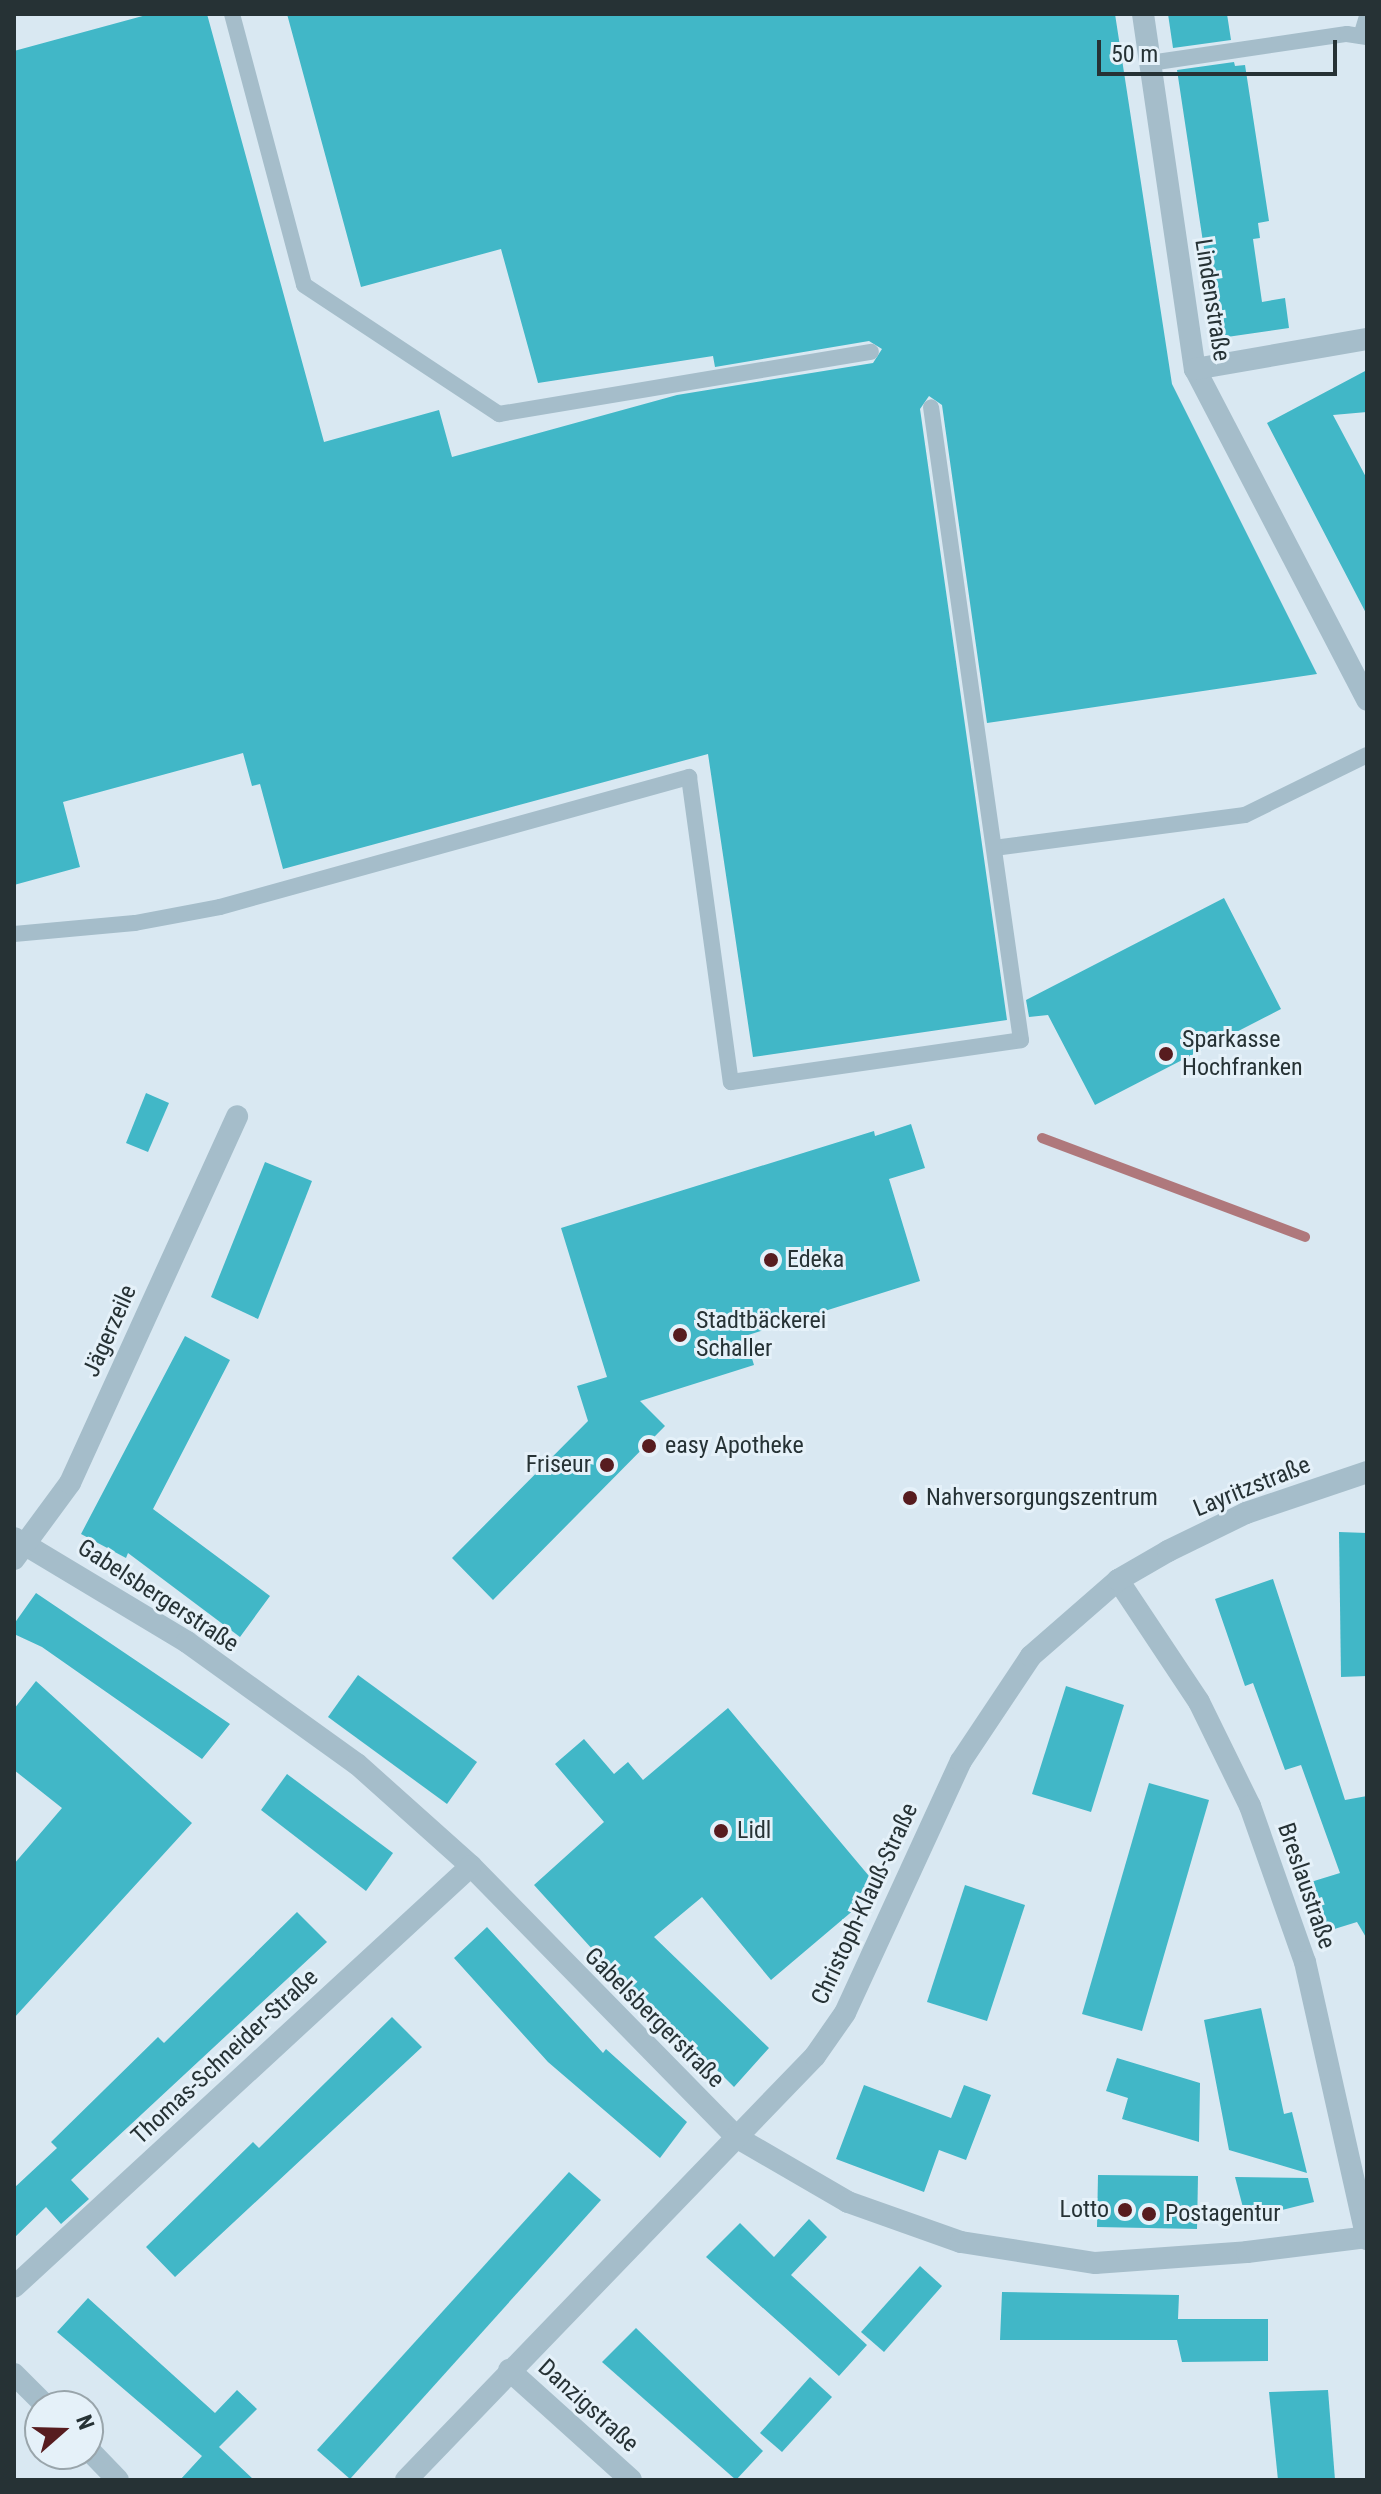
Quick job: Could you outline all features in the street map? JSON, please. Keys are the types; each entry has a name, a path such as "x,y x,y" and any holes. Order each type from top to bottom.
{"street":[{"name":"Lindenstraße","path":"1143,14 1195,369 1367,700"},
{"path":"1195,369 1367,339"},
{"name":"Jägerzeile","path":"18,1547 70,1483 237,1116"},
{"name":"Layritzstraße","path":"1118,1580 1246,1513 1367,1472"},
{"name":"Gabelsbergerstraße","path":"18,1547 187,1642 357,1764 471,1866 736,2137 848,2202 961,2242 1095,2263 1247,2252 1367,2237"},
{"name":"Christoph-Klauß-Straße","path":"406,2480 806,2066 845,2013 961,1761 1012,1679 1118,1580"},
{"name":"Breslaustraße","path":"1118,1580 1199,1702 1250,1806 1305,1962 1367,2237"},
{"name":"Thomas-Schneider-Straße","path":"14,2287 471,1866"},
{"name":"Danzigstraße","path":"509,2370 631,2480"},
{"path":"14,2374 30,2390"},
{"path":"104,2466 118,2480"}],"lane":[{"path":"232,14 304,285 499,414 871,352"},
{"path":"1150,63 1347,34 1364,37 1367,16"},
{"path":"14,934 135,923 220,907 689,777 731,1082 1021,1040 931,407"},
{"path":"994,848 1245,815 1367,755"}],"building":[{"path":"150,14 207,14 324,442 439,410 452,457 677,395 873,363 882,349 869,341 715,367 713,356 538,383 501,249 361,287 287,14 1115,14 1172,384 1317,674 987,723 942,405 929,396 920,409 1007,1020 753,1057 708,754 283,869 260,784 252,786 243,753 63,802 80,867 14,885 14,51"},
{"path":"1168,14 1227,14 1231,40 1173,48"},
{"path":"1234,62 1235,66 1245,65 1269,221 1258,223 1260,238 1253,239 1262,302 1285,298 1289,328 1227,337 1216,328 1177,70"},
{"path":"1367,370 1367,412 1333,415 1367,479 1367,615 1267,423"},
{"path":"1224,898 1281,1009 1095,1105 1048,1015 1029,1017 1026,1000"},
{"path":"146,1093 169,1103 148,1152 126,1143"},
{"path":"911,1124 925,1168 889,1179 920,1281 745,1336 754,1365 640,1401 665,1426 493,1600 452,1558 588,1421 577,1386 607,1377 561,1228 874,1131 875,1136"},
{"path":"265,1162 312,1181 258,1319 211,1297"},
{"path":"185,1336 230,1360 153,1509 270,1596 240,1637 128,1553 126,1558 81,1534"},
{"path":"1339,1532 1367,1533 1367,1676 1341,1677"},
{"path":"1273,1579 1345,1800 1367,1796 1367,1939 1357,1922 1315,1935 1301,1885 1340,1873 1301,1765 1285,1770 1253,1683 1245,1686 1215,1599"},
{"path":"36,1593 230,1724 202,1759 42,1647 14,1634 14,1624"},
{"path":"358,1675 477,1762 447,1804 328,1717"},
{"path":"36,1681 192,1823 14,2018 14,1864 62,1808 14,1770 14,1709"},
{"path":"1066,1686 1124,1705 1091,1812 1032,1794"},
{"name":"Lidl","path":"728,1708 874,1882 857,1896 862,1903 771,1980 702,1897 654,1937 769,2048 734,2087 637,1990 633,1994 534,1885 604,1822 555,1764 584,1739 614,1774 628,1762 643,1780"},
{"path":"287,1774 393,1853 366,1891 261,1810"},
{"path":"1149,1783 1209,1800 1142,2031 1082,2014"},
{"path":"965,1885 1025,1905 987,2021 927,2002"},
{"path":"297,1912 327,1942 71,2180 89,2199 61,2224 46,2207 14,2238 14,2188 57,2148 51,2142 158,2037 164,2043"},
{"path":"487,1927 603,2053 606,2049 687,2122 660,2158 548,2062 454,1958"},
{"path":"1261,2008 1284,2114 1292,2112 1307,2173 1229,2150 1204,2020"},
{"path":"392,2017 422,2047 175,2277 146,2247 253,2142 259,2148"},
{"path":"1117,2058 1200,2083 1199,2142 1122,2119 1128,2098 1106,2091"},
{"path":"864,2085 951,2118 964,2085 991,2095 966,2160 939,2150 924,2192 836,2159"},
{"path":"569,2172 601,2200 350,2479 317,2450"},
{"path":"1098,2175 1198,2176 1197,2229 1097,2227"},
{"path":"1235,2177 1308,2178 1314,2202 1246,2219"},
{"path":"809,2219 827,2237 791,2275 867,2345 839,2376 706,2257 740,2223 774,2257"},
{"path":"920,2266 942,2286 884,2352 861,2332"},
{"path":"1002,2292 1179,2295 1178,2319 1268,2319 1268,2361 1182,2362 1177,2340 1000,2340"},
{"path":"88,2298 215,2413 237,2390 257,2409 219,2447 254,2480 180,2480 202,2456 57,2332"},
{"path":"636,2328 763,2451 736,2480 602,2362"},
{"path":"810,2377 832,2397 782,2452 760,2433"},
{"path":"1328,2390 1335,2480 1278,2480 1269,2392"}],"waterway":[{"path":"1042,1138 1305,1237"}],"place":[{"name":"Sparkasse Hochfranken","path":"1166,1054"},
{"name":"Edeka","path":"771,1260"},
{"name":"Stadtbäckerei Schaller","path":"680,1335"},
{"name":"easy Apotheke","path":"649,1446"},
{"name":"Friseur","path":"607,1465"},
{"name":"Nahversorgungszentrum","path":"910,1498"},
{"name":"Lidl","path":"721,1831"},
{"name":"Lotto","path":"1125,2210"},
{"name":"Postagentur","path":"1149,2214"}]}
